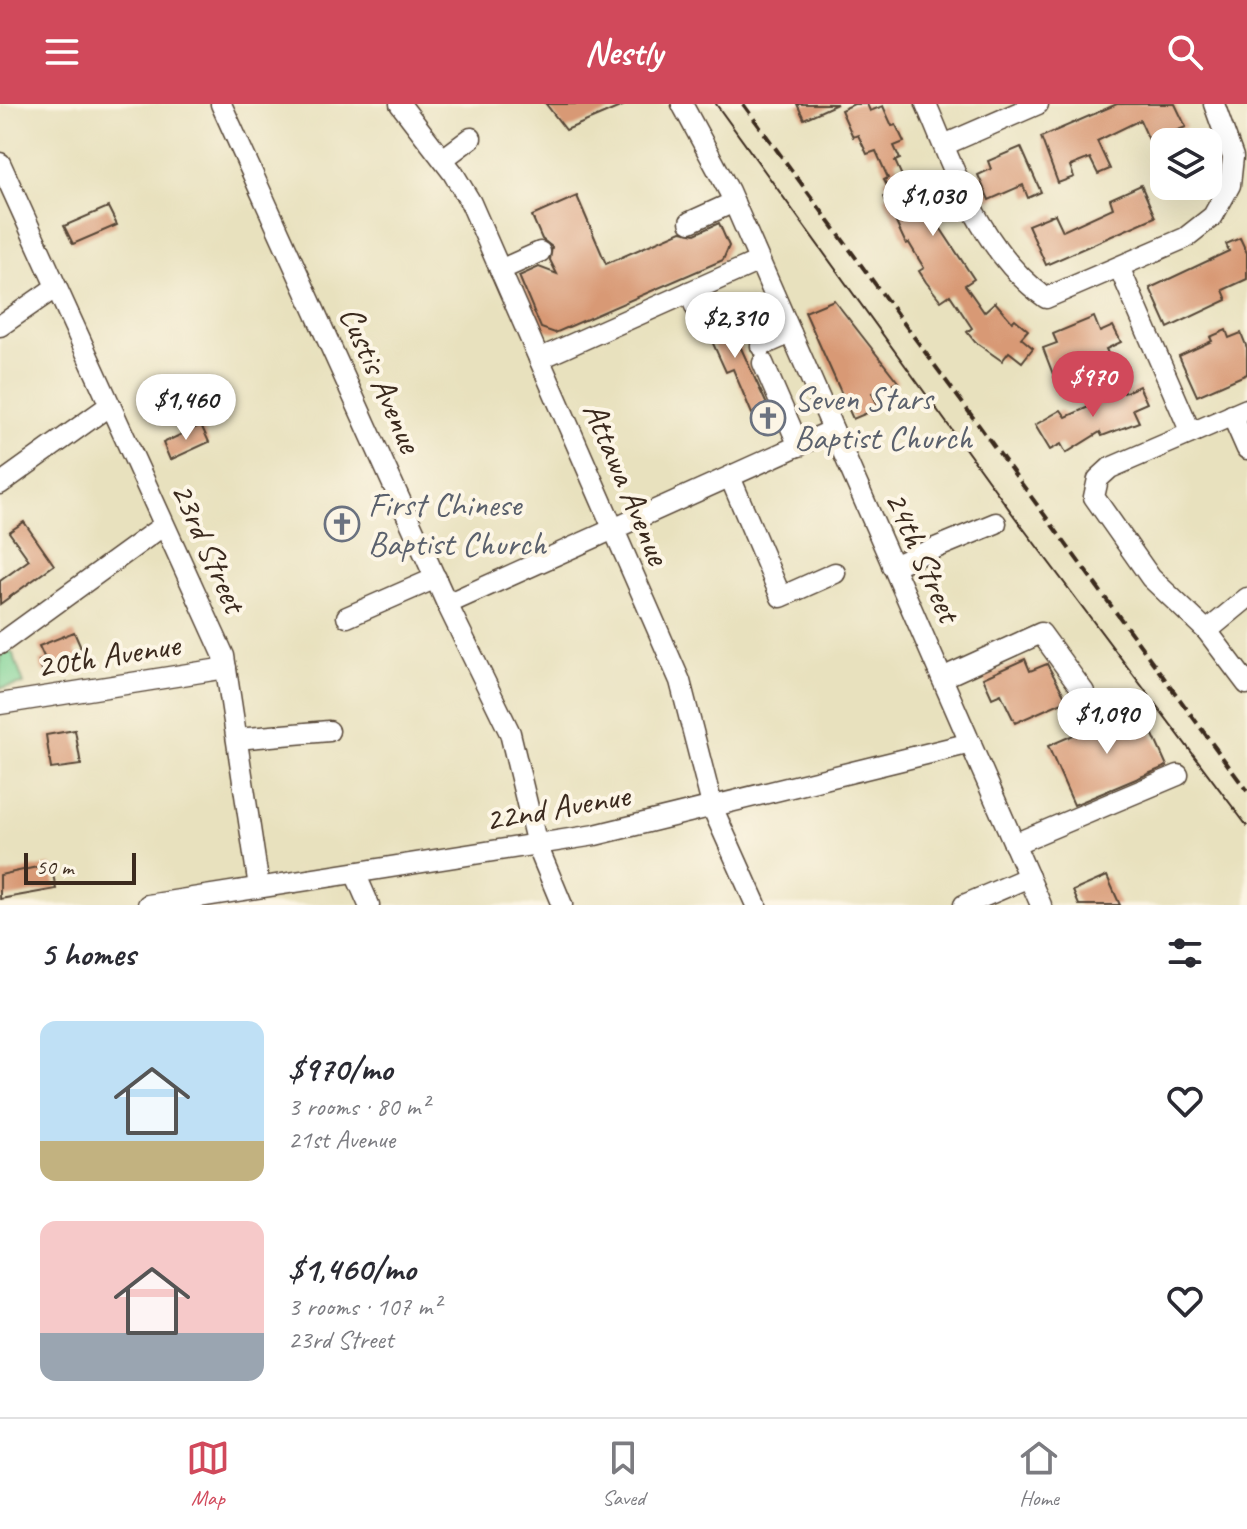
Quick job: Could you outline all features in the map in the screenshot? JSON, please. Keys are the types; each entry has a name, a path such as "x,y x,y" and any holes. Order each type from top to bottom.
{"street":[{"name":"Custis Avenue","path":"221,104 447,604 510,733 537,845 562,905"},
{"name":"Attawa Avenue","path":"400,104 443,159 471,203 611,530 680,681 713,809 756,905"},
{"name":"24th Street","path":"682,104 711,153 734,202 1041,905"},
{"path":"926,104 974,214 993,247 1011,268 1046,298 1200,229 1222,204 1230,185 1233,157 1214,104"},
{"path":"944,145 1038,104"},
{"path":"443,159 471,138"},
{"name":"23rd Street","path":"1,166 224,656 259,887"},
{"path":"690,222 734,202"},
{"path":"500,270 540,252"},
{"path":"539,359 759,261"},
{"path":"1119,267 1191,433"},
{"path":"0,326 56,287"},
{"path":"689,292 699,315"},
{"path":"791,333 762,355 799,446"},
{"path":"0,484 110,405"},
{"path":"1247,449 1240,412 1105,471 1098,479 1094,497 1151,578 1207,631 1247,684"},
{"path":"447,604 833,430"},
{"path":"730,477 781,597 835,573"},
{"path":"892,566 996,523"},
{"path":"0,644 164,525"},
{"path":"347,617 436,578"},
{"path":"1207,631 1247,598"},
{"path":"942,678 1041,633 1084,692"},
{"name":"20th Avenue","path":"0,704 226,668"},
{"path":"237,739 329,731"},
{"name":"22nd Avenue","path":"162,904 537,845 713,809 971,743"},
{"path":"1014,844 1178,775"},
{"path":"355,873 369,905"},
{"path":"964,905 1029,877"}],"green space":[{"path":"8,650 13,654 24,684 0,688 0,656"}],"building":[{"path":"546,104 627,104 566,130"},
{"path":"797,104 837,104 804,119"},
{"path":"854,104 867,104 870,111 883,106 892,126 896,125 904,142 894,146 900,159 895,161 906,185 920,178 941,229 974,279 965,285 984,312 995,302 1012,322 1015,319 1028,330 1021,338 1033,348 1022,362 1009,352 1002,361 975,342 967,332 972,328 950,295 941,301 926,282 919,271 924,268 909,243 906,244 884,197 891,194 884,180 888,178 876,151 867,154 858,135 853,137 841,110"},
{"path":"1117,104 1175,104 1186,127 1150,128 1149,140 1140,120 1097,141 1110,169 1098,174 1090,158 1070,166 1074,177 1058,183 1041,137"},
{"path":"1021,147 1041,192 1028,198 1023,185 989,200 978,175 991,169 988,161"},
{"path":"1141,185 1155,217 1046,265 1028,225 1055,214 1063,231 1113,208 1110,199"},
{"path":"577,196 606,264 681,231 695,234 719,223 729,246 723,260 555,333 541,328 519,276 539,267 557,274 550,260 552,247 542,239 532,216"},
{"path":"108,207 117,225 73,244 64,226"},
{"path":"1240,238 1247,253 1247,279 1223,290 1227,300 1168,328 1150,288 1229,251 1226,244"},
{"path":"834,300 898,382 872,393 879,408 853,419 805,312"},
{"path":"724,311 768,407 752,414 733,369 726,372 705,326 712,317"},
{"path":"1094,317 1100,332 1113,326 1121,342 1106,349 1109,356 1069,370 1071,376 1056,382 1043,348 1057,343 1053,334"},
{"path":"1226,330 1229,338 1241,333 1247,348 1247,374 1197,396 1179,356 1212,341 1210,337"},
{"path":"1121,385 1124,393 1139,386 1147,403 1133,409 1139,422 1102,436 1100,432 1066,453 1061,444 1050,450 1035,425 1061,410 1066,417 1091,406 1088,399"},
{"path":"201,425 209,442 170,460 163,443"},
{"path":"24,522 54,565 0,604 0,581 29,560 9,532"},
{"path":"74,632 81,648 75,650 78,658 43,672 39,661 45,659 39,646"},
{"path":"1025,659 1030,671 1047,664 1067,700 1015,723 1001,694 992,698 983,678"},
{"path":"1140,706 1167,766 1074,805 1048,746"},
{"path":"75,730 81,765 51,769 46,735"},
{"path":"51,864 56,889 0,899 0,875"},
{"path":"1107,876 1120,905 1079,905 1073,891"}],"tram line":[{"path":"716,104 1014,516 1247,826"}],"railway":[{"path":"743,104 1247,791"}],"place":[{"name":"Seven Stars Baptist Church","path":"768,418"},
{"name":"First Chinese Baptist Church","path":"342,524"}]}
